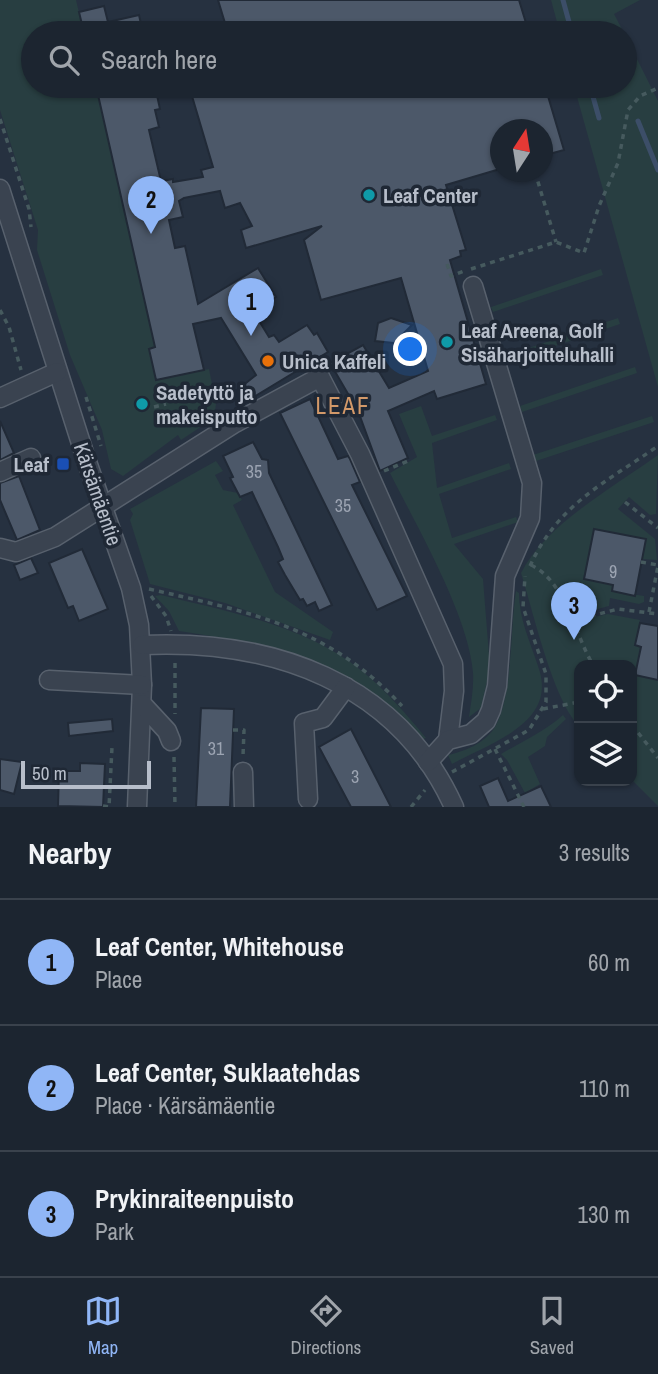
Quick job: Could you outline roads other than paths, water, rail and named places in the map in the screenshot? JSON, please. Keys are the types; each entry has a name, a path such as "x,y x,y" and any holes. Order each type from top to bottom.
{"street":[{"name":"Kärsämäentie","path":"0,189 57,372 131,588 142,645 137,807"},
{"path":"448,740 462,738 480,727 495,701 505,576 530,518 531,506 532,483 473,286"},
{"path":"0,398 57,372"},
{"path":"0,548 16,552 55,537 236,423 320,377 360,454 453,664 454,691 448,740 428,762"},
{"path":"0,472 31,458"},
{"path":"142,645 173,644 249,651 295,663 346,687 390,720 428,762 454,807"},
{"path":"49,680 142,685"},
{"path":"308,799 304,723 323,718 346,687"},
{"path":"142,704 148,714 164,728 172,746"},
{"path":"243,772 244,807"}],"waterway":[{"path":"563,0 569,21"},
{"path":"593,98 599,118"},
{"path":"638,121 658,170"}],"place":[{"name":"Leaf Center","path":"369,195"},
{"name":"Leaf Center, Suklaatehdas","path":"151,234"},
{"name":"Leaf Center, Whitehouse","path":"251,336"},
{"name":"Leaf Areena, Golf Sisäharjoitteluhalli","path":"447,342"},
{"name":"Unica Kaffeli","path":"268,361"},
{"name":"Sadetyttö ja makeisputto","path":"142,404"},
{"name":"Leaf","path":"63,464"},
{"name":"Prykinraiteenpuisto","path":"574,640"}],"district":[{"name":"LEAF","path":"343,405"}]}
